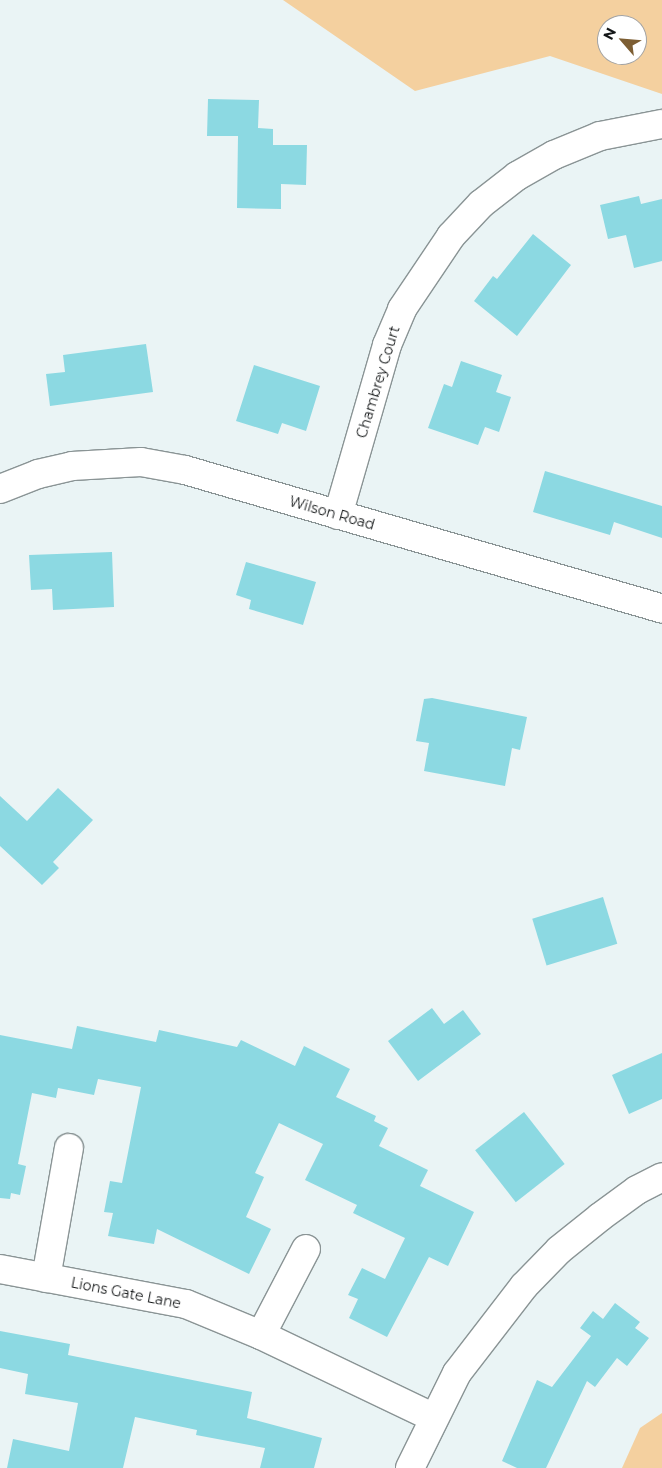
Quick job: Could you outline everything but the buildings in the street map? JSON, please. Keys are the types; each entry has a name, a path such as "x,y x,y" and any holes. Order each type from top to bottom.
{"street":[{"name":"Chambrey Court","path":"338,515 387,345 406,302 451,236 481,204 510,181 554,155 600,136 662,124"},
{"name":"Wilson Road","path":"0,489 38,474 72,466 141,462 185,470 662,609"},
{"path":"46,1278 69,1148"},
{"path":"410,1468 457,1373 524,1286 559,1250 600,1217 662,1177"},
{"path":"261,1335 306,1249"},
{"name":"Lions Gate Lane","path":"0,1269 186,1304 261,1335 434,1418"}],"shaded area":[{"path":"283,0 662,0 662,94 550,56 415,91"},
{"path":"662,1413 662,1468 622,1468 640,1428"}]}
